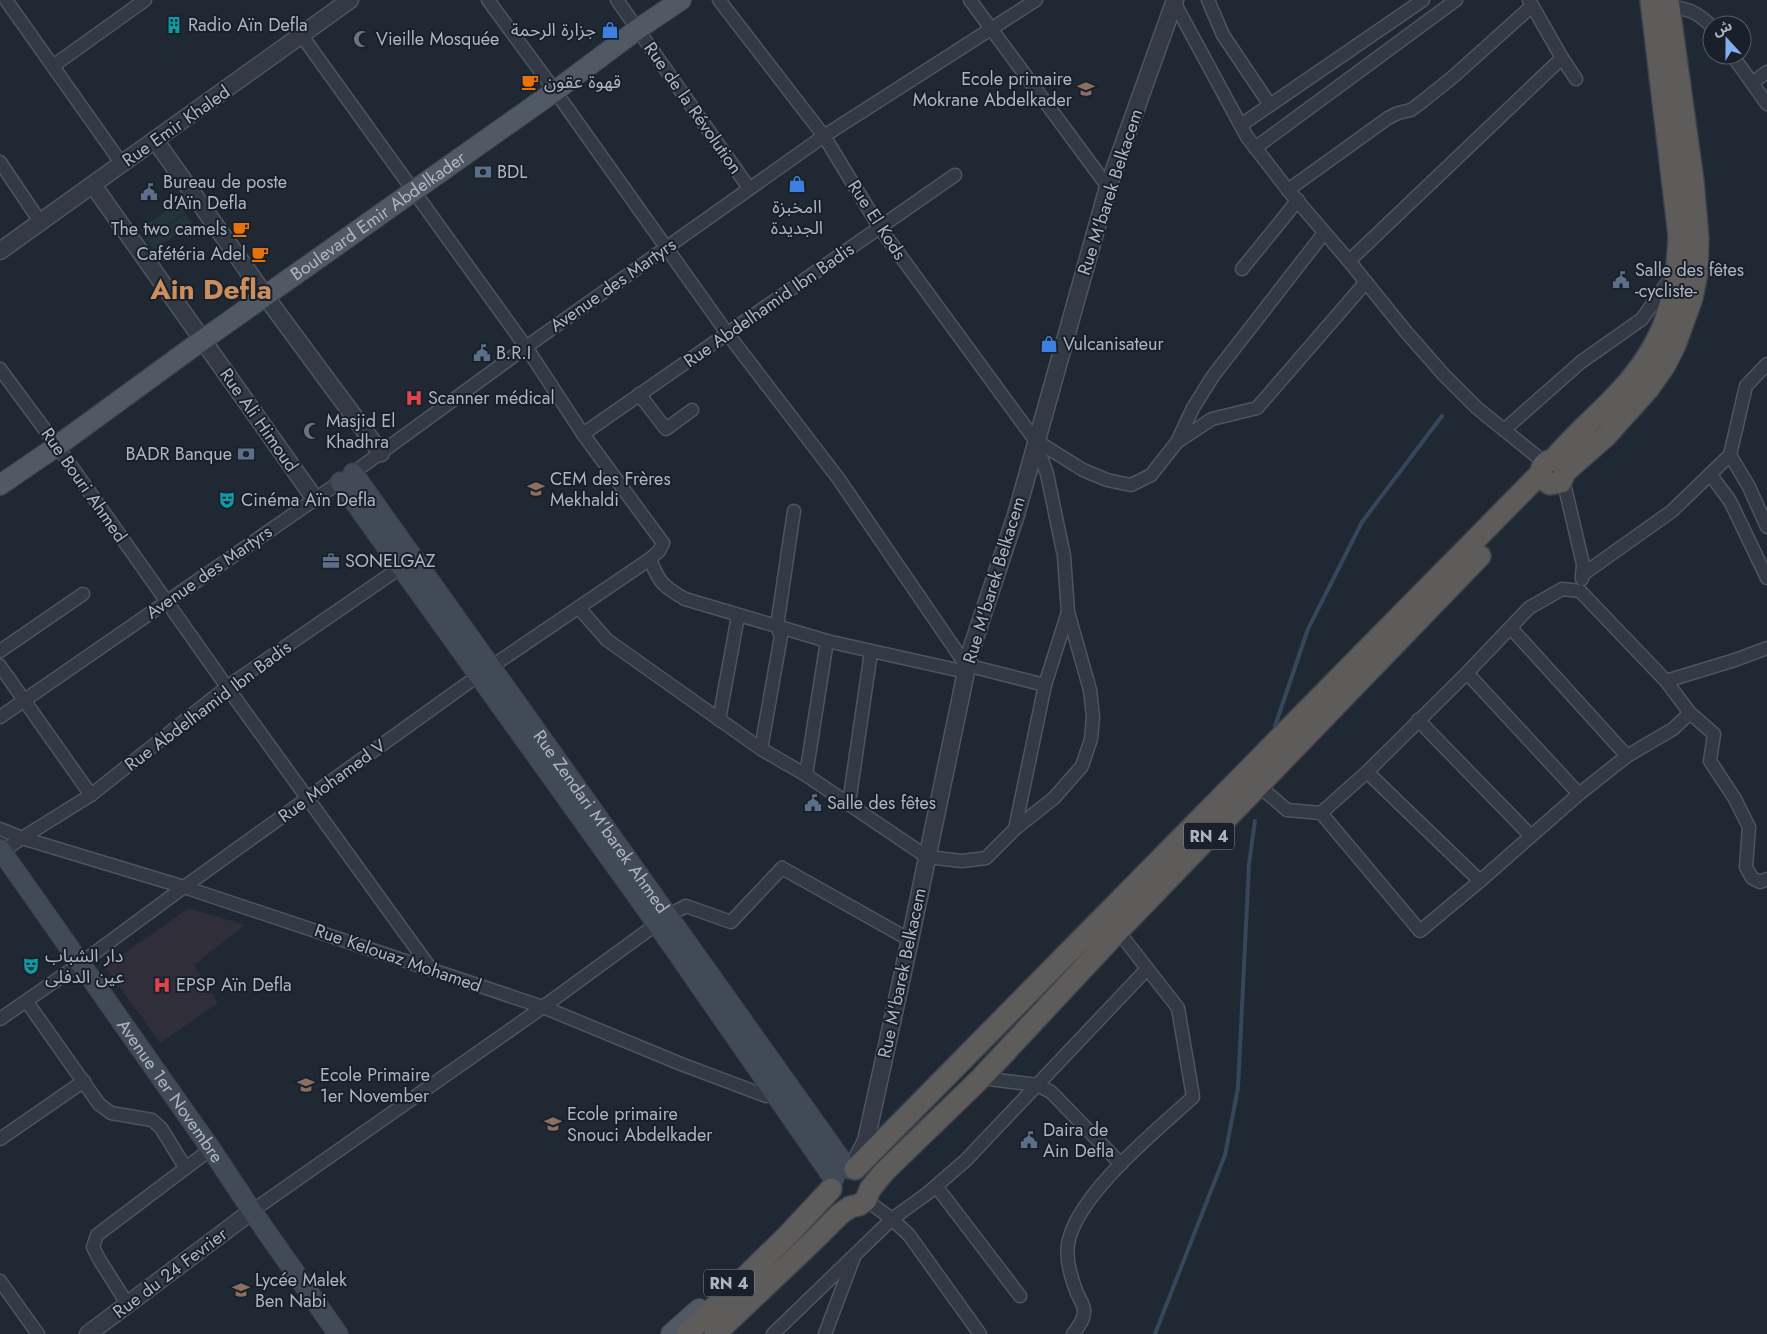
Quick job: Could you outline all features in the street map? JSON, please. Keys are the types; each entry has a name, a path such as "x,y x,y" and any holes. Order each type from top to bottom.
{"highway":[{"name":"RN 4","path":"715,1334 839,1215 862,1199 885,1171 981,1078 1553,472 1648,357 1661,333 1667,316 1674,293 1678,268 1679,236 1663,2"},
{"name":"RN 4","path":"687,1334 789,1234 844,1175 1553,472 1606,436 1649,388 1675,345 1692,298 1698,239 1694,182 1663,2"},
{"path":"864,1174 868,1179 862,1199 839,1204 835,1200 844,1175 864,1174"}],"main road":[{"name":"Boulevard Emir Abdelkader","path":"0,485 681,0"},
{"path":"347,477 844,1175"},
{"name":"Avenue 1er Novembre","path":"1,851 211,1149 338,1334"},
{"name":"RN 4","path":"671,1334 789,1234"},
{"name":"RN 4","path":"727,1334 767,1294 811,1243"}],"street":[{"path":"6,0 122,164"},
{"path":"53,66 145,0"},
{"name":"Rue Emir Khaled","path":"0,251 350,0"},
{"path":"488,0 727,333 838,478 966,669"},
{"name":"Rue de la Révolution","path":"617,0 749,188"},
{"name":"Rue El Kods","path":"719,0 824,136 880,228 1035,440"},
{"path":"970,0 1108,187"},
{"name":"Avenue des Martyrs","path":"0,717 347,477 665,247 824,136 1036,0"},
{"path":"1208,0 1223,35 1270,105"},
{"path":"1241,125 1422,0"},
{"path":"1255,148 1456,0"},
{"path":"1175,1 1241,125 1255,148 1288,190 1349,261 1406,333 1444,375 1477,408 1553,472 1584,564 1580,591"},
{"name":"Rue M'barek Belkacem","path":"844,1175 866,1141 966,669 1016,515 1035,440 1108,187 1175,1"},
{"path":"1663,2 1688,9 1702,18"},
{"path":"1288,190 1388,118 1411,110 1423,101 1531,3 1576,79"},
{"path":"302,36 526,347 584,434"},
{"path":"1349,261 1562,58"},
{"path":"1739,65 1767,104"},
{"path":"1752,83 1767,72"},
{"path":"155,140 265,296 381,453"},
{"path":"0,162 41,223"},
{"name":"Rue Abdelhamid Ibn Badis","path":"584,434 955,175"},
{"name":"Rue Ali Himoud","path":"93,185 315,499"},
{"path":"1242,269 1298,200"},
{"path":"1035,440 1083,470 1107,480 1131,485 1151,474 1176,442 1193,408 1213,376 1324,233"},
{"path":"1504,430 1581,362 1642,318 1678,268"},
{"path":"1176,442 1212,419 1257,408 1366,282"},
{"path":"1582,575 1672,511 1730,455 1746,386 1767,364"},
{"name":"Rue Bouri Ahmed","path":"0,369 57,446 227,688 431,969"},
{"path":"639,394 666,429 692,410"},
{"name":"Rue Mohamed V","path":"0,1019 27,1002 485,671 579,608 659,551 663,543 584,434"},
{"path":"579,608 607,640 761,749 806,775 927,857 962,861 986,858 1015,829 1054,798 1082,766 1091,740 1093,717 1090,690 1068,612 1064,556 1047,474 1035,440"},
{"path":"1730,455 1749,487 1767,527"},
{"path":"1710,474 1730,500 1767,578"},
{"path":"761,749 780,636 777,626 794,511"},
{"path":"650,559 656,575 666,588 685,599 738,616 872,652 1045,685"},
{"name":"Rue Abdelhamid Ibn Badis","path":"1,851 91,795 227,688 408,563"},
{"path":"1320,813 1367,772 1467,673 1528,608 1562,589 1580,591 1666,680 1690,714 1714,734 1710,761 1735,799 1749,827 1746,867 1752,878 1760,882 1767,879"},
{"path":"0,651 83,594"},
{"path":"1015,829 1045,685 1068,612"},
{"path":"720,720 738,616"},
{"path":"1510,628 1627,756"},
{"path":"806,775 826,641"},
{"path":"1666,680 1735,660 1767,648"},
{"path":"849,803 872,652"},
{"path":"0,666 91,795"},
{"path":"1467,673 1579,794"},
{"path":"1258,785 1288,810 1320,813 1420,931 1579,794 1627,756 1673,729 1690,714"},
{"path":"1418,720 1532,836"},
{"path":"1367,772 1480,881"},
{"name":"Rue Kelouaz Mohamed","path":"0,829 22,838 184,887 543,1007 681,1064 766,1096 779,1085"},
{"path":"252,1211 543,1007 663,919 686,906 731,922 782,868 910,940"},
{"path":"1073,1334 1082,1323 1084,1310 1073,1284 1069,1263 1068,1244 1076,1222 1089,1202 1120,1164 1193,1097 1178,1008 1118,931"},
{"path":"773,1334 892,1219 936,1186 966,1160 1147,969"},
{"path":"27,1002 99,1104 112,1113 152,1120 161,1128 185,1167"},
{"path":"981,1078 1037,1085 1051,1092 1120,1164"},
{"path":"0,1139 84,1081"},
{"path":"128,1305 93,1247 96,1235 211,1149"},
{"path":"936,1186 1020,1296"},
{"path":"862,1199 892,1219 909,1235 980,1334"},
{"name":"Rue du 24 Fevrier","path":"88,1334 252,1211"},
{"path":"825,1334 855,1254"},
{"path":"0,1281 32,1332"}],"shaded area":[{"path":"178,203 185,213 147,239 140,229"},
{"path":"185,214 192,224 154,250 147,240"},
{"name":"EPSP Aïn Defla","path":"189,908 245,925 194,965 218,1003 160,1043 105,967"}],"waterway":[{"path":"1275,726 1308,629 1362,522 1442,416"},
{"path":"1155,1334 1225,1155 1238,1088 1249,864 1255,821"}],"place":[{"name":"Radio Aïn Defla","path":"174,25"},
{"name":"جزارة الرحمة","path":"610,30"},
{"name":"Vieille Mosquée","path":"362,39"},
{"name":"قهوة عقون","path":"530,82"},
{"name":"Ecole primaire Mokrane Abdelkader","path":"1086,89"},
{"name":"BDL","path":"483,172"},
{"name":"اامخبزة الجديدة","path":"797,184"},
{"name":"Bureau de poste d'Aïn Defla","path":"149,192"},
{"name":"The two camels","path":"241,229"},
{"name":"Cafétéria Adel","path":"260,254"},
{"name":"Salle des fêtes -cycliste-","path":"1621,280"},
{"name":"Vulcanisateur","path":"1049,344"},
{"name":"B.R.I","path":"482,353"},
{"name":"Scanner médical","path":"414,398"},
{"name":"Masjid El Khadhra","path":"312,431"},
{"name":"BADR Banque","path":"246,454"},
{"name":"CEM des Frères Mekhaldi","path":"536,489"},
{"name":"Cinéma Aïn Defla","path":"227,500"},
{"name":"SONELGAZ","path":"331,561"},
{"name":"Salle des fêtes","path":"813,803"},
{"name":"دار الشباب عين الدفلى","path":"31,966"},
{"name":"EPSP Aïn Defla","path":"162,985"},
{"name":"Ecole Primaire 1er November","path":"306,1085"},
{"name":"Ecole primaire Snouci Abdelkader","path":"553,1124"},
{"name":"Daira de Ain Defla","path":"1029,1140"},
{"name":"Lycée Malek Ben Nabi","path":"241,1290"}],"district":[{"name":"Ain Defla","path":"211,289"}]}
